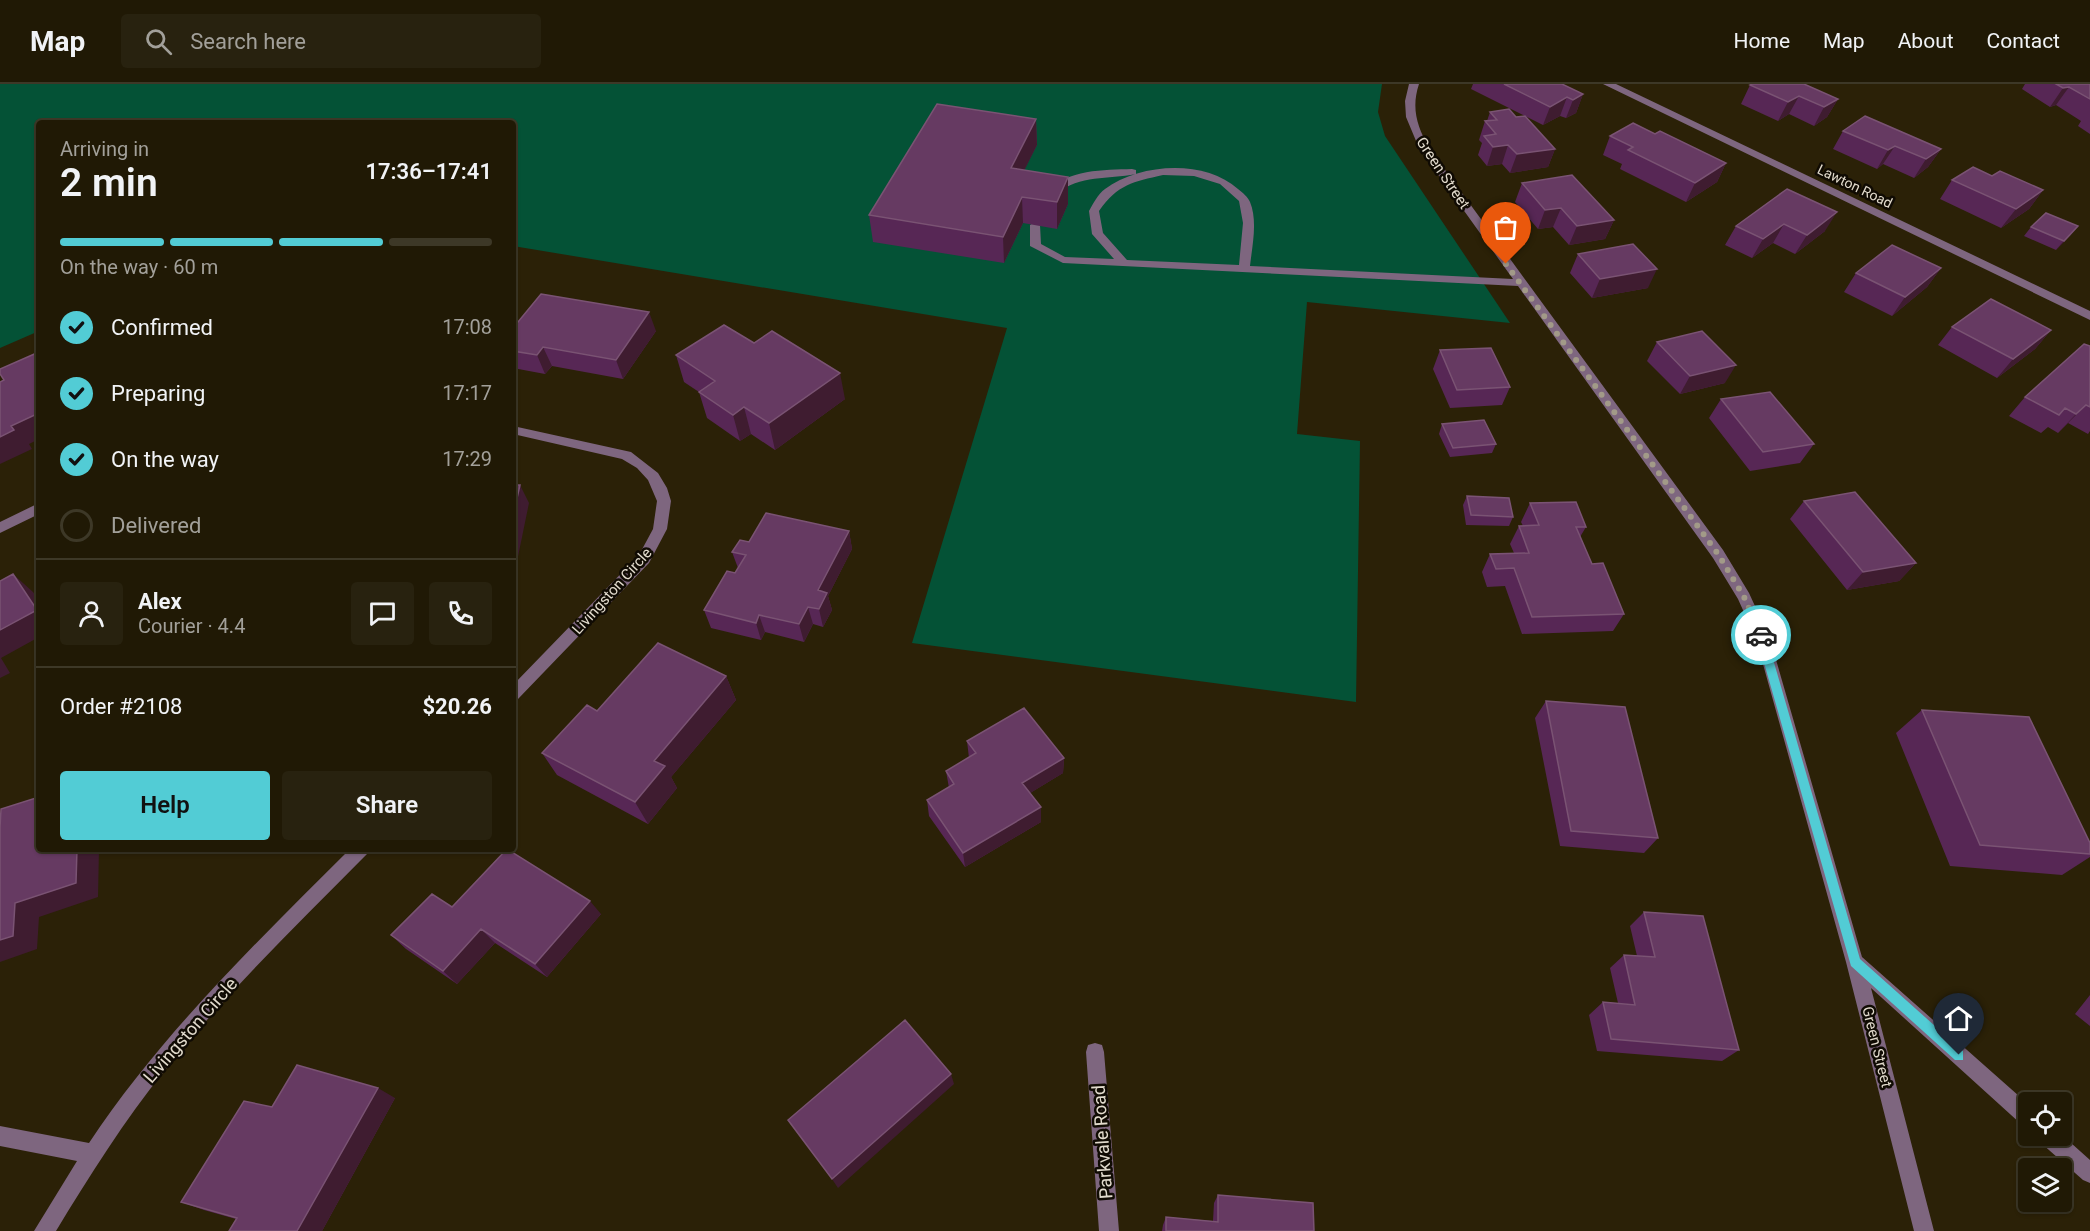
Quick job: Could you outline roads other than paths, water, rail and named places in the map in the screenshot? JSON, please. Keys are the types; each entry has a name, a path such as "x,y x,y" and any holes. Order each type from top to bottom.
{"street":[{"name":"Green Street","path":"1414,84 1409,96 1409,113 1424,148 1718,554 1744,597 1763,639 1855,962 1924,1231"},
{"name":"Lawton Road","path":"1608,84 2090,316"},
{"path":"1046,200 1063,183 1102,174 1162,172 1206,176 1222,182 1243,199 1247,216 1244,268"},
{"path":"1122,261 1111,252 1098,233 1094,217 1096,207 1101,198 1119,182 1146,173 1162,172"},
{"path":"1035,225 1036,246 1051,256 1070,260 1520,283"},
{"name":"Livingston Circle","path":"516,431 626,455 649,470 663,492 665,504 660,532 644,559 516,692"},
{"path":"0,528 36,510"},
{"name":"Livingston Circle","path":"44,1231 94,1154 158,1063 189,1027 358,852"},
{"path":"1855,962 2018,1108"},
{"name":"Parkvale Road","path":"1095,1052 1109,1231"},
{"path":"0,1136 94,1154"},
{"path":"2059,1146 2090,1173"}]}
